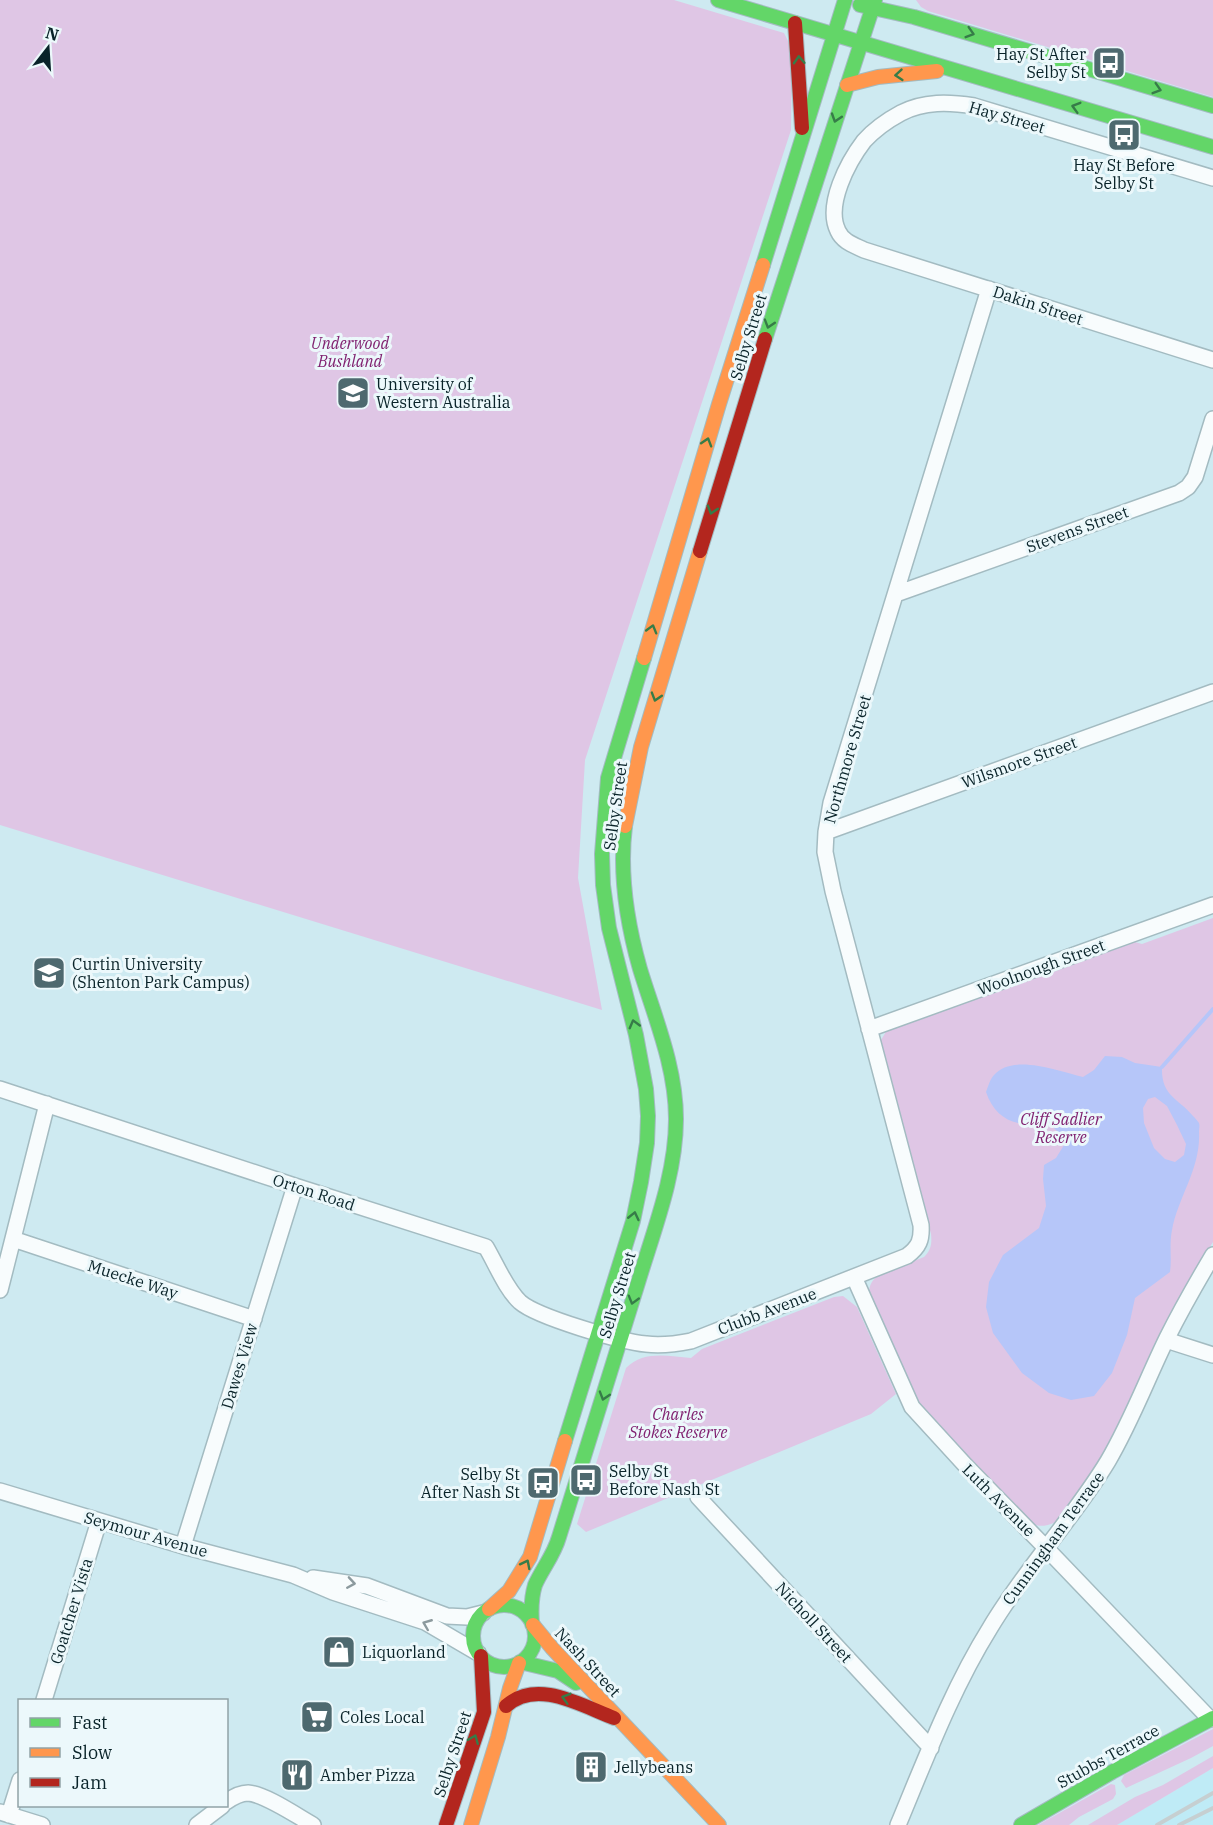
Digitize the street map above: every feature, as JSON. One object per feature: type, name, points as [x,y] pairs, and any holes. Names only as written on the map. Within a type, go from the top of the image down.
[{"type":"main road","name":"Hay Street","points":[[718,0],[1213,147]]},
{"type":"main road","points":[[844,0],[874,4],[1213,106]]},
{"type":"main road","name":"Selby Street","points":[[486,1611],[509,1591],[530,1557],[633,1221],[643,1174],[648,1115],[645,1080],[639,1042],[614,950],[605,902],[602,836],[608,778],[681,531],[844,0]]},
{"type":"main road","points":[[909,0],[914,17]]},
{"type":"main road","name":"Selby Street","points":[[532,1625],[531,1606],[534,1588],[556,1547],[657,1224],[674,1143],[676,1118],[673,1082],[666,1050],[634,944],[626,898],[623,854],[628,811],[641,747],[780,287],[874,4]]},
{"type":"main road","points":[[795,23],[799,54],[799,97],[803,139]]},
{"type":"main road","points":[[847,85],[878,77],[951,70]]},
{"type":"main road","points":[[758,281],[780,287]]},
{"type":"main road","points":[[681,531],[704,537]]},
{"type":"main road","points":[[647,1144],[674,1143]]},
{"type":"main road","points":[[504,1605],[525,1614],[535,1634],[533,1647],[520,1662],[510,1666],[500,1666],[488,1662],[479,1654],[473,1641],[473,1632],[477,1620],[486,1611],[504,1605]]},
{"type":"main road","name":"Nash Street","points":[[532,1625],[718,1825]]},
{"type":"main road","name":"Selby Street","points":[[446,1825],[484,1712],[479,1654]]},
{"type":"main road","points":[[471,1825],[498,1737],[510,1688],[520,1662]]},
{"type":"main road","name":"Nash Street","points":[[520,1662],[564,1674],[620,1720]]},
{"type":"main road","points":[[506,1706],[513,1699],[521,1696],[557,1695],[620,1720]]},
{"type":"main road","name":"Stubbs Terrace","points":[[1021,1825],[1112,1772],[1212,1719]]},
{"type":"street","name":"Hay Street","points":[[864,250],[848,243],[838,232],[834,219],[836,198],[845,170],[865,141],[884,123],[918,106],[954,103],[974,106],[1213,178]]},
{"type":"street","name":"Dakin Street","points":[[864,250],[1213,360]]},
{"type":"street","name":"Northmore Street","points":[[921,1236],[921,1226],[833,891],[825,852],[826,832],[831,803],[989,289]]},
{"type":"street","name":"Stevens Street","points":[[896,594],[1179,493],[1196,477],[1213,419]]},
{"type":"street","name":"Wilsmore Street","points":[[826,832],[1213,692]]},
{"type":"street","name":"Woolnough Street","points":[[869,1029],[1213,905]]},
{"type":"street","name":"Orton Road","points":[[0,1089],[486,1247],[513,1293],[526,1306],[552,1318],[599,1333]]},
{"type":"street","points":[[0,1290],[47,1104]]},
{"type":"street","name":"Dawes View","points":[[183,1546],[295,1186]]},
{"type":"street","name":"Clubb Avenue","points":[[599,1333],[621,1340],[656,1345],[691,1341],[907,1256],[915,1250],[921,1236]]},
{"type":"street","name":"Muecke Way","points":[[13,1239],[254,1319]]},
{"type":"street","name":"Cunningham Terrace","points":[[898,1825],[971,1660],[1009,1598],[1108,1461],[1133,1415],[1166,1340],[1213,1255]]},
{"type":"street","name":"Luth Avenue","points":[[854,1277],[912,1407],[966,1466],[1212,1719]]},
{"type":"street","points":[[1166,1340],[1213,1355]]},
{"type":"street","name":"Seymour Avenue","points":[[0,1491],[183,1546],[293,1575],[367,1586],[447,1616],[467,1617],[486,1611]]},
{"type":"street","name":"Nicholl Street","points":[[698,1497],[931,1748]]},
{"type":"street","name":"Goatcher Vista","points":[[45,1699],[99,1521]]},
{"type":"street","name":"Seymour Avenue","points":[[293,1575],[333,1592],[431,1625],[479,1654]]},
{"type":"street","points":[[18,1784],[4,1813],[42,1825]]},
{"type":"street","points":[[228,1801],[238,1795],[254,1794],[313,1825]]},
{"type":"street","points":[[197,1825],[221,1807]]},
{"type":"shaded area","points":[[1213,1768],[1213,1825],[1117,1825]]},
{"type":"green space","name":"Underwood Bushland","points":[[0,0],[674,0],[784,33],[792,49],[791,130],[585,760],[578,878],[602,1010],[0,825]]},
{"type":"green space","points":[[916,0],[1213,0],[1213,97],[928,11]]},
{"type":"green space","name":"Cliff Sadlier Reserve","points":[[1213,918],[1213,1242],[1187,1283],[1126,1414],[1102,1457],[1059,1520],[1045,1526],[1035,1525],[945,1438],[919,1404],[869,1294],[870,1285],[879,1275],[924,1257],[930,1249],[931,1241],[881,1040],[887,1030],[1131,941],[1142,944]]},
{"type":"green space","name":"Charles Stokes Reserve","points":[[843,1296],[857,1307],[896,1394],[871,1414],[586,1532],[577,1524],[626,1368],[633,1362],[648,1356],[691,1358],[702,1349],[834,1297]]},
{"type":"green space","points":[[1213,1729],[1213,1746],[1126,1788],[1121,1781],[1124,1775]]},
{"type":"green space","points":[[1213,1756],[1213,1768],[1117,1825],[1088,1825],[1135,1797],[1163,1785]]},
{"type":"green space","points":[[1111,1784],[1115,1785],[1116,1794],[1113,1799],[1079,1817],[1069,1825],[1038,1825]]},
{"type":"water","points":[[1105,1056],[1122,1057],[1135,1063],[1162,1067],[1162,1077],[1167,1090],[1199,1123],[1199,1145],[1193,1170],[1172,1230],[1170,1272],[1135,1298],[1127,1335],[1112,1373],[1094,1396],[1071,1400],[1049,1393],[1022,1373],[993,1333],[986,1307],[989,1282],[1003,1255],[1039,1228],[1046,1206],[1044,1165],[1056,1158],[1064,1145],[1060,1134],[1049,1123],[1028,1124],[1010,1121],[996,1110],[986,1092],[994,1075],[1013,1065],[1050,1068],[1083,1077],[1094,1070]],"holes":[[[1155,1097],[1167,1106],[1186,1144],[1184,1155],[1175,1162],[1165,1159],[1154,1148],[1144,1123],[1143,1108],[1148,1099]]]},
{"type":"waterway","points":[[1162,1067],[1213,1009]]},
{"type":"railway","points":[[1157,1825],[1213,1793]]},
{"type":"railway","points":[[1179,1825],[1213,1808]]},
{"type":"traffic: fast","points":[[718,0],[1213,147]]},
{"type":"traffic: fast","points":[[763,265],[845,0]]},
{"type":"traffic: fast","points":[[765,339],[875,0]]},
{"type":"traffic: fast","points":[[860,5],[914,17],[1213,106]]},
{"type":"traffic: fast","points":[[565,1441],[633,1221],[647,1143],[646,1089],[636,1035],[609,928],[603,885],[602,854],[608,778],[644,658]]},
{"type":"traffic: fast","points":[[532,1624],[535,1585],[559,1537],[662,1204],[675,1140],[675,1100],[669,1062],[640,969],[628,916],[623,862],[625,826]]},
{"type":"traffic: fast","points":[[504,1605],[521,1610],[526,1614],[530,1619],[535,1636],[530,1653],[526,1658],[521,1662],[504,1667],[487,1662],[482,1658],[478,1653],[473,1636],[478,1619],[482,1614],[487,1610],[504,1605]]},
{"type":"traffic: fast","points":[[520,1662],[558,1671],[576,1683]]},
{"type":"traffic: fast","points":[[1021,1825],[1112,1772],[1213,1718]]},
{"type":"traffic: slow","points":[[847,85],[878,77],[937,71]]},
{"type":"traffic: slow","points":[[644,658],[719,404],[763,265]]},
{"type":"traffic: slow","points":[[625,826],[641,747],[700,551]]},
{"type":"traffic: slow","points":[[489,1609],[509,1591],[530,1557],[565,1441]]},
{"type":"traffic: slow","points":[[533,1625],[719,1825]]},
{"type":"traffic: slow","points":[[471,1825],[519,1663]]},
{"type":"traffic: jam","points":[[795,23],[802,128]]},
{"type":"traffic: jam","points":[[700,551],[765,339]]},
{"type":"traffic: jam","points":[[446,1825],[484,1712],[481,1656]]},
{"type":"traffic: jam","points":[[506,1706],[518,1698],[531,1694],[545,1694],[560,1697],[614,1718]]},
{"type":"place","name":"Hay St After Selby St","points":[[1109,63]]},
{"type":"place","name":"Hay St Before Selby St","points":[[1124,135]]},
{"type":"place","name":"University of Western Australia","points":[[353,393]]},
{"type":"place","name":"Curtin University (Shenton Park Campus)","points":[[49,973]]},
{"type":"place","name":"Selby St Before Nash St","points":[[586,1480]]},
{"type":"place","name":"Selby St After Nash St","points":[[543,1483]]},
{"type":"place","name":"Liquorland","points":[[339,1652]]},
{"type":"place","name":"Coles Local","points":[[317,1717]]},
{"type":"place","name":"Jellybeans","points":[[591,1767]]},
{"type":"place","name":"Amber Pizza","points":[[297,1775]]}]
